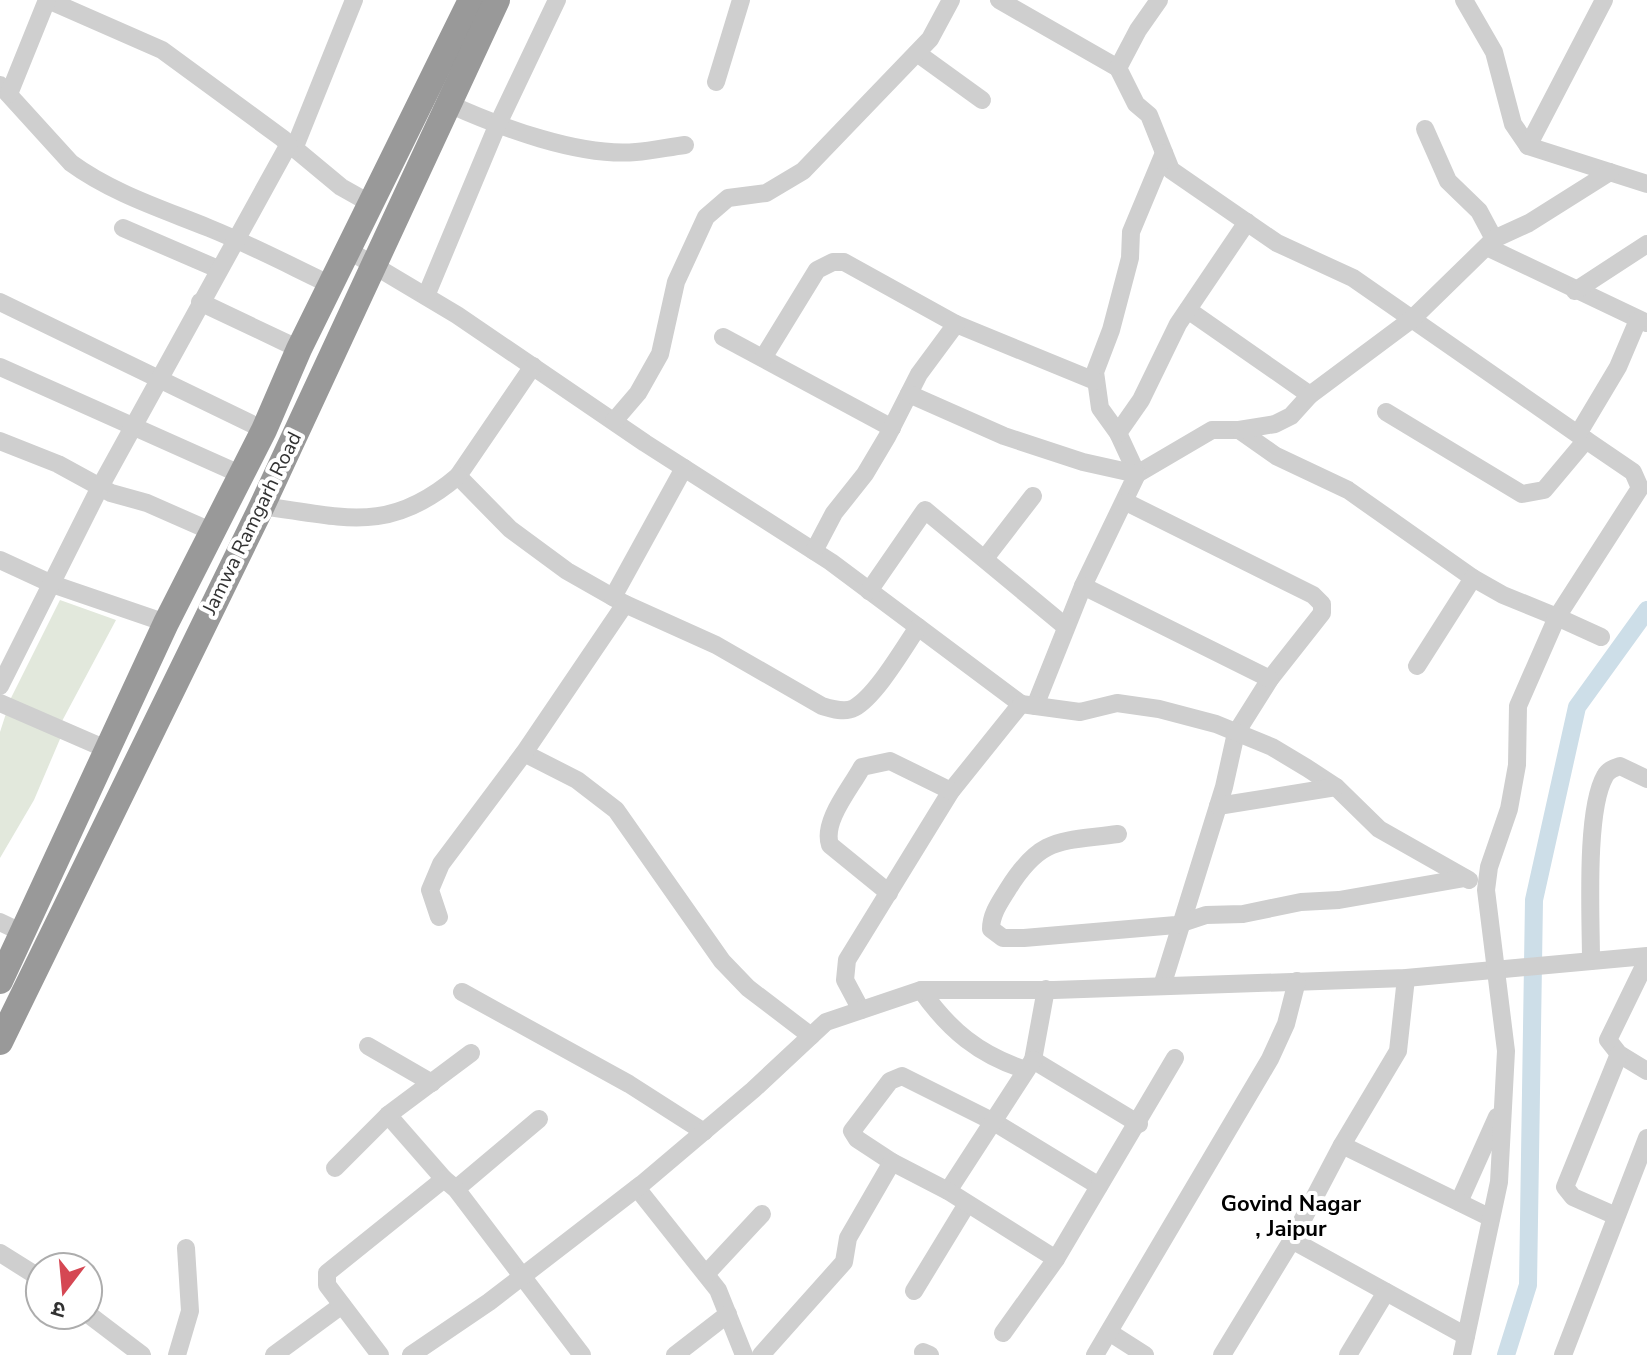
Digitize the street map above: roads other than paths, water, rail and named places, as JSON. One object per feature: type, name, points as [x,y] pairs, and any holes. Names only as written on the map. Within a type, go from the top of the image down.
[{"type":"highway","name":"Jamwa Ramgarh Road","points":[[0,1042],[262,506],[497,0]]},
{"type":"highway","name":"Jamwa Ramgarh Road","points":[[0,981],[12,928],[106,749],[242,475],[299,349],[373,205],[469,1]]},
{"type":"street","points":[[331,285],[235,239],[118,192],[71,163],[5,89],[48,0],[162,50],[341,187],[373,205]]},
{"type":"street","points":[[0,686],[132,427],[218,269],[291,146],[354,0]]},
{"type":"street","points":[[426,296],[497,126],[557,0]]},
{"type":"street","points":[[716,82],[741,0]]},
{"type":"street","points":[[614,421],[638,393],[660,354],[676,282],[706,217],[728,198],[766,193],[803,171],[930,39],[951,0]]},
{"type":"street","points":[[999,0],[1118,68],[1136,104],[1149,115],[1171,170],[1277,243],[1353,278],[1643,476],[1633,502],[1557,617],[1518,706],[1517,765],[1509,809],[1489,867],[1486,890],[1506,969],[1506,1051],[1499,1182],[1464,1346],[1386,1292],[1292,1240]]},
{"type":"street","points":[[1118,68],[1159,0]]},
{"type":"street","points":[[1464,0],[1494,52],[1513,124],[1528,146],[1647,184]]},
{"type":"street","points":[[1528,146],[1604,0]]},
{"type":"street","points":[[917,53],[982,100]]},
{"type":"street","points":[[449,104],[497,126],[567,145],[633,153],[685,145]]},
{"type":"street","points":[[1386,412],[1522,494],[1544,490],[1582,437],[1643,322],[1575,291],[1490,243],[1479,211],[1448,181],[1425,129]]},
{"type":"street","points":[[1137,474],[1118,433],[1100,408],[1095,381],[1130,258],[1131,232],[1164,153]]},
{"type":"street","points":[[861,1010],[848,988],[845,971],[856,944],[951,791],[1028,705],[1137,474],[1212,430],[1239,430],[1275,424],[1291,416],[1310,395],[1412,319],[1490,243],[1529,223],[1610,172]]},
{"type":"street","points":[[1118,433],[1141,400],[1188,310],[1247,222]]},
{"type":"street","points":[[123,228],[218,269]]},
{"type":"street","points":[[1575,291],[1647,244]]},
{"type":"street","points":[[348,250],[426,296],[814,551],[1028,705],[1080,712],[1117,703],[1159,709],[1272,747],[1336,787],[1379,829],[1486,890]]},
{"type":"street","points":[[763,358],[817,270],[833,262],[844,262],[956,324],[1095,381]]},
{"type":"street","points":[[0,302],[264,430]]},
{"type":"street","points":[[200,302],[299,349]]},
{"type":"street","points":[[1188,310],[1310,395]]},
{"type":"street","points":[[814,551],[834,513],[865,474],[909,394],[956,324]]},
{"type":"street","points":[[723,337],[892,428]]},
{"type":"street","points":[[262,506],[350,518],[378,518],[407,510],[438,493],[458,476],[533,366]]},
{"type":"street","points":[[0,367],[242,475]]},
{"type":"street","points":[[909,394],[1004,436],[1083,462],[1137,474]]},
{"type":"street","points":[[1239,430],[1276,456],[1348,490],[1473,578],[1503,595],[1601,637]]},
{"type":"street","points":[[0,441],[58,464],[100,487],[213,532]]},
{"type":"street","points":[[439,917],[430,890],[437,871],[524,753],[619,600],[684,468]]},
{"type":"street","points":[[458,476],[510,529],[567,571],[619,600],[716,645],[822,706],[851,710],[866,698],[918,627]]},
{"type":"street","points":[[986,557],[1033,496]]},
{"type":"street","points":[[1126,502],[1313,595],[1322,604],[1322,613],[1270,679],[1236,733],[1218,806],[1162,986]]},
{"type":"street","points":[[869,591],[925,510],[986,557],[1066,627]]},
{"type":"street","points":[[0,560],[52,584],[166,623]]},
{"type":"street","points":[[1417,666],[1473,578]]},
{"type":"street","points":[[1083,586],[1270,679]]},
{"type":"street","points":[[0,703],[106,749]]},
{"type":"street","points":[[524,753],[577,780],[616,810],[722,961],[748,988],[811,1036]]},
{"type":"street","points":[[889,893],[830,845],[828,837],[831,824],[862,767],[890,761],[951,791]]},
{"type":"street","points":[[1591,961],[1591,895],[1598,794],[1605,775],[1620,766],[1647,779]]},
{"type":"street","points":[[1218,806],[1336,787]]},
{"type":"street","points":[[1118,834],[1059,842],[1031,855],[993,913],[991,929],[1003,938],[1024,938],[1181,924],[1206,915],[1339,900],[1465,878]]},
{"type":"street","points":[[411,1355],[520,1278],[637,1188],[826,1022],[921,990],[1406,978],[1647,958],[1608,1040],[1619,1054],[1647,1071]]},
{"type":"street","points":[[1222,1355],[1292,1240],[1342,1145],[1398,1051],[1406,978]]},
{"type":"street","points":[[1095,1355],[1270,1059],[1286,1024],[1297,981]]},
{"type":"street","points":[[948,1191],[1030,1065],[1046,989]]},
{"type":"street","points":[[921,990],[956,1034],[1001,1062],[1030,1065],[1139,1124]]},
{"type":"street","points":[[462,992],[629,1084],[704,1132]]},
{"type":"street","points":[[368,1046],[432,1083]]},
{"type":"street","points":[[335,1168],[388,1115],[471,1053]]},
{"type":"street","points":[[1616,1216],[1573,1197],[1565,1187],[1619,1054]]},
{"type":"street","points":[[1003,1333],[1056,1259],[1139,1124],[1175,1058]]},
{"type":"street","points":[[1056,1259],[948,1191],[892,1162],[857,1139],[852,1131],[896,1078],[911,1078],[994,1122],[1099,1186]]},
{"type":"street","points":[[1459,1202],[1503,1104]]},
{"type":"street","points":[[388,1115],[450,1184],[582,1355]]},
{"type":"street","points":[[380,1355],[327,1285],[332,1266],[539,1119]]},
{"type":"street","points":[[1563,1355],[1647,1138]]},
{"type":"street","points":[[1342,1145],[1491,1218]]},
{"type":"street","points":[[761,1355],[844,1262],[848,1238],[892,1162]]},
{"type":"street","points":[[637,1188],[718,1290],[744,1355]]},
{"type":"street","points":[[914,1291],[967,1204]]},
{"type":"street","points":[[706,1274],[762,1214]]},
{"type":"street","points":[[177,1355],[190,1311],[186,1248]]},
{"type":"street","points":[[0,1253],[24,1268]]},
{"type":"street","points":[[1348,1355],[1386,1292]]},
{"type":"street","points":[[274,1355],[342,1305]]},
{"type":"street","points":[[675,1355],[728,1314]]},
{"type":"street","points":[[104,1326],[142,1355]]},
{"type":"street","points":[[1109,1332],[1145,1355]]},
{"type":"waterway","points":[[1506,1355],[1528,1285],[1534,900],[1577,707],[1647,610]]},
{"type":"district","name":"Govind Nagar , Jaipur","points":[[1291,1216]]}]
